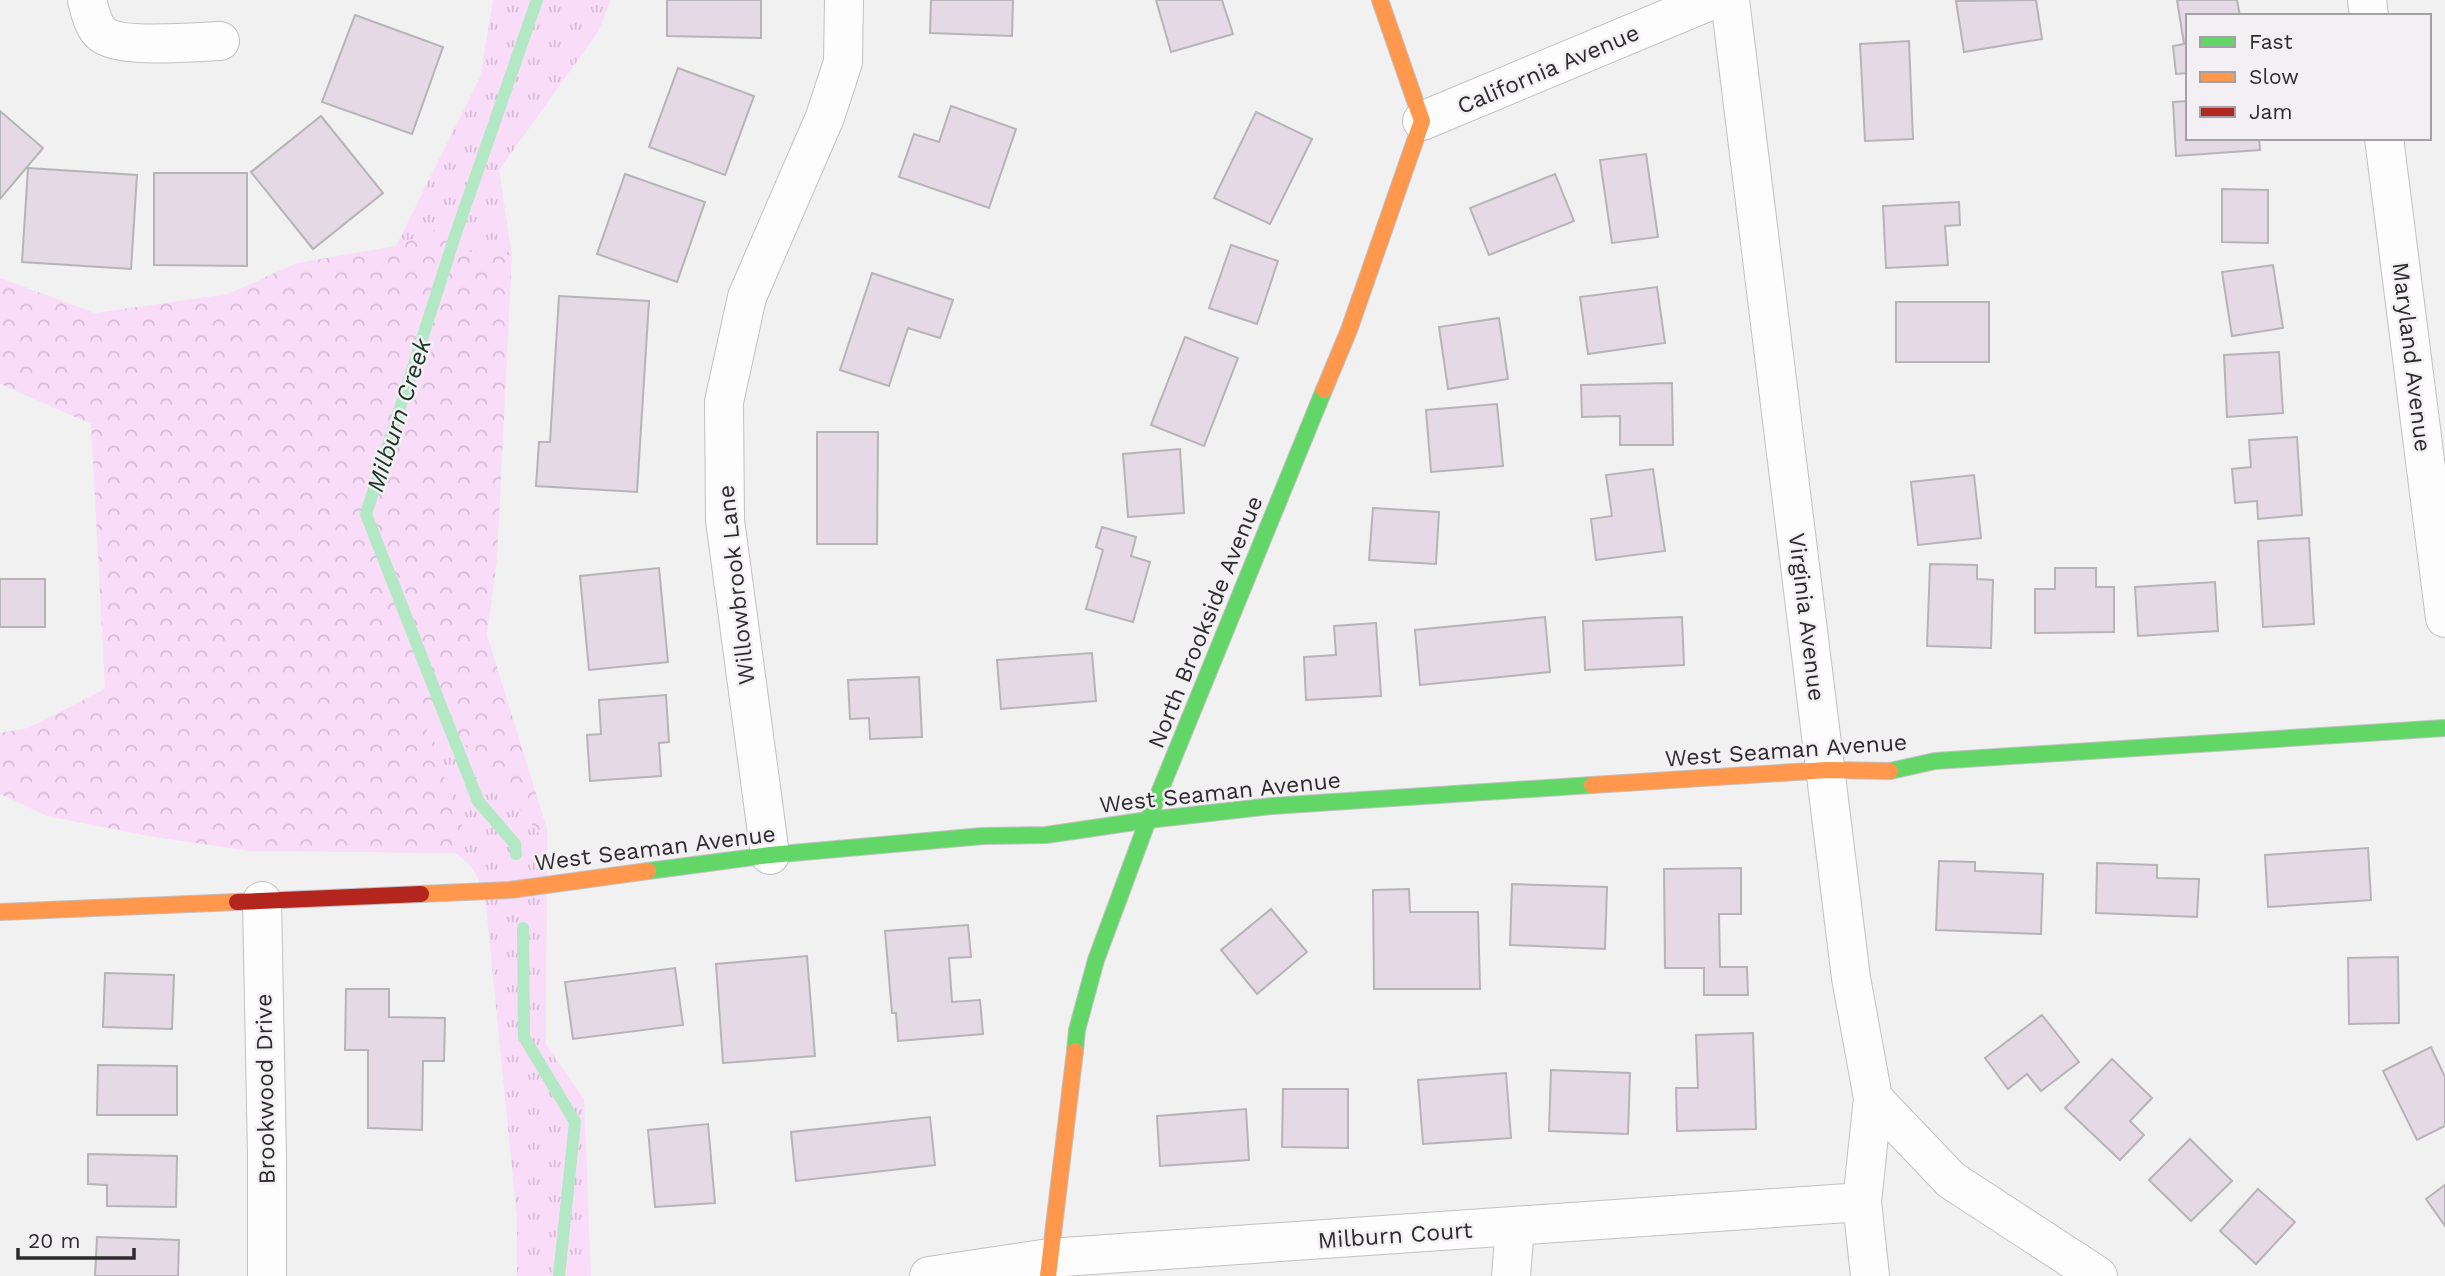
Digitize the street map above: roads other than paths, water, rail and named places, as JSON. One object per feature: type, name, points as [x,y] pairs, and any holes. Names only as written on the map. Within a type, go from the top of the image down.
[{"type":"main road","points":[[1380,0],[1422,121]]},
{"type":"main road","name":"North Brookside Avenue","points":[[1049,1267],[1077,1030],[1096,960],[1148,820],[1349,330],[1422,121]]},
{"type":"main road","name":"West Seaman Avenue","points":[[0,912],[510,890],[770,855],[983,836],[1046,835],[1272,806],[1826,770],[1885,772],[1935,761],[2445,729]]},
{"type":"street","points":[[87,0],[99,33],[112,41],[220,41]]},
{"type":"street","name":"Willowbrook Lane","points":[[770,855],[725,520],[724,402],[747,297],[825,117],[843,62],[844,0]]},
{"type":"street","name":"California Avenue","points":[[1422,121],[1712,0]]},
{"type":"street","name":"Virginia Avenue","points":[[1730,0],[1851,978],[1873,1098],[1862,1202],[1870,1276]]},
{"type":"street","name":"Maryland Avenue","points":[[2384,140],[2445,618]]},
{"type":"street","name":"Brookwood Drive","points":[[262,901],[267,1276]]},
{"type":"street","points":[[1873,1098],[1951,1180],[2098,1276]]},
{"type":"street","name":"Milburn Court","points":[[929,1276],[1515,1227],[1862,1202]]},
{"type":"street","points":[[1511,1276],[1515,1227]]},
{"type":"waterway","name":"Milburn Creek","points":[[516,854],[515,844],[478,801],[366,514],[455,236],[537,0]]},
{"type":"waterway","name":"Milburn Creek","points":[[523,928],[524,1037],[575,1122],[559,1276]]}]
